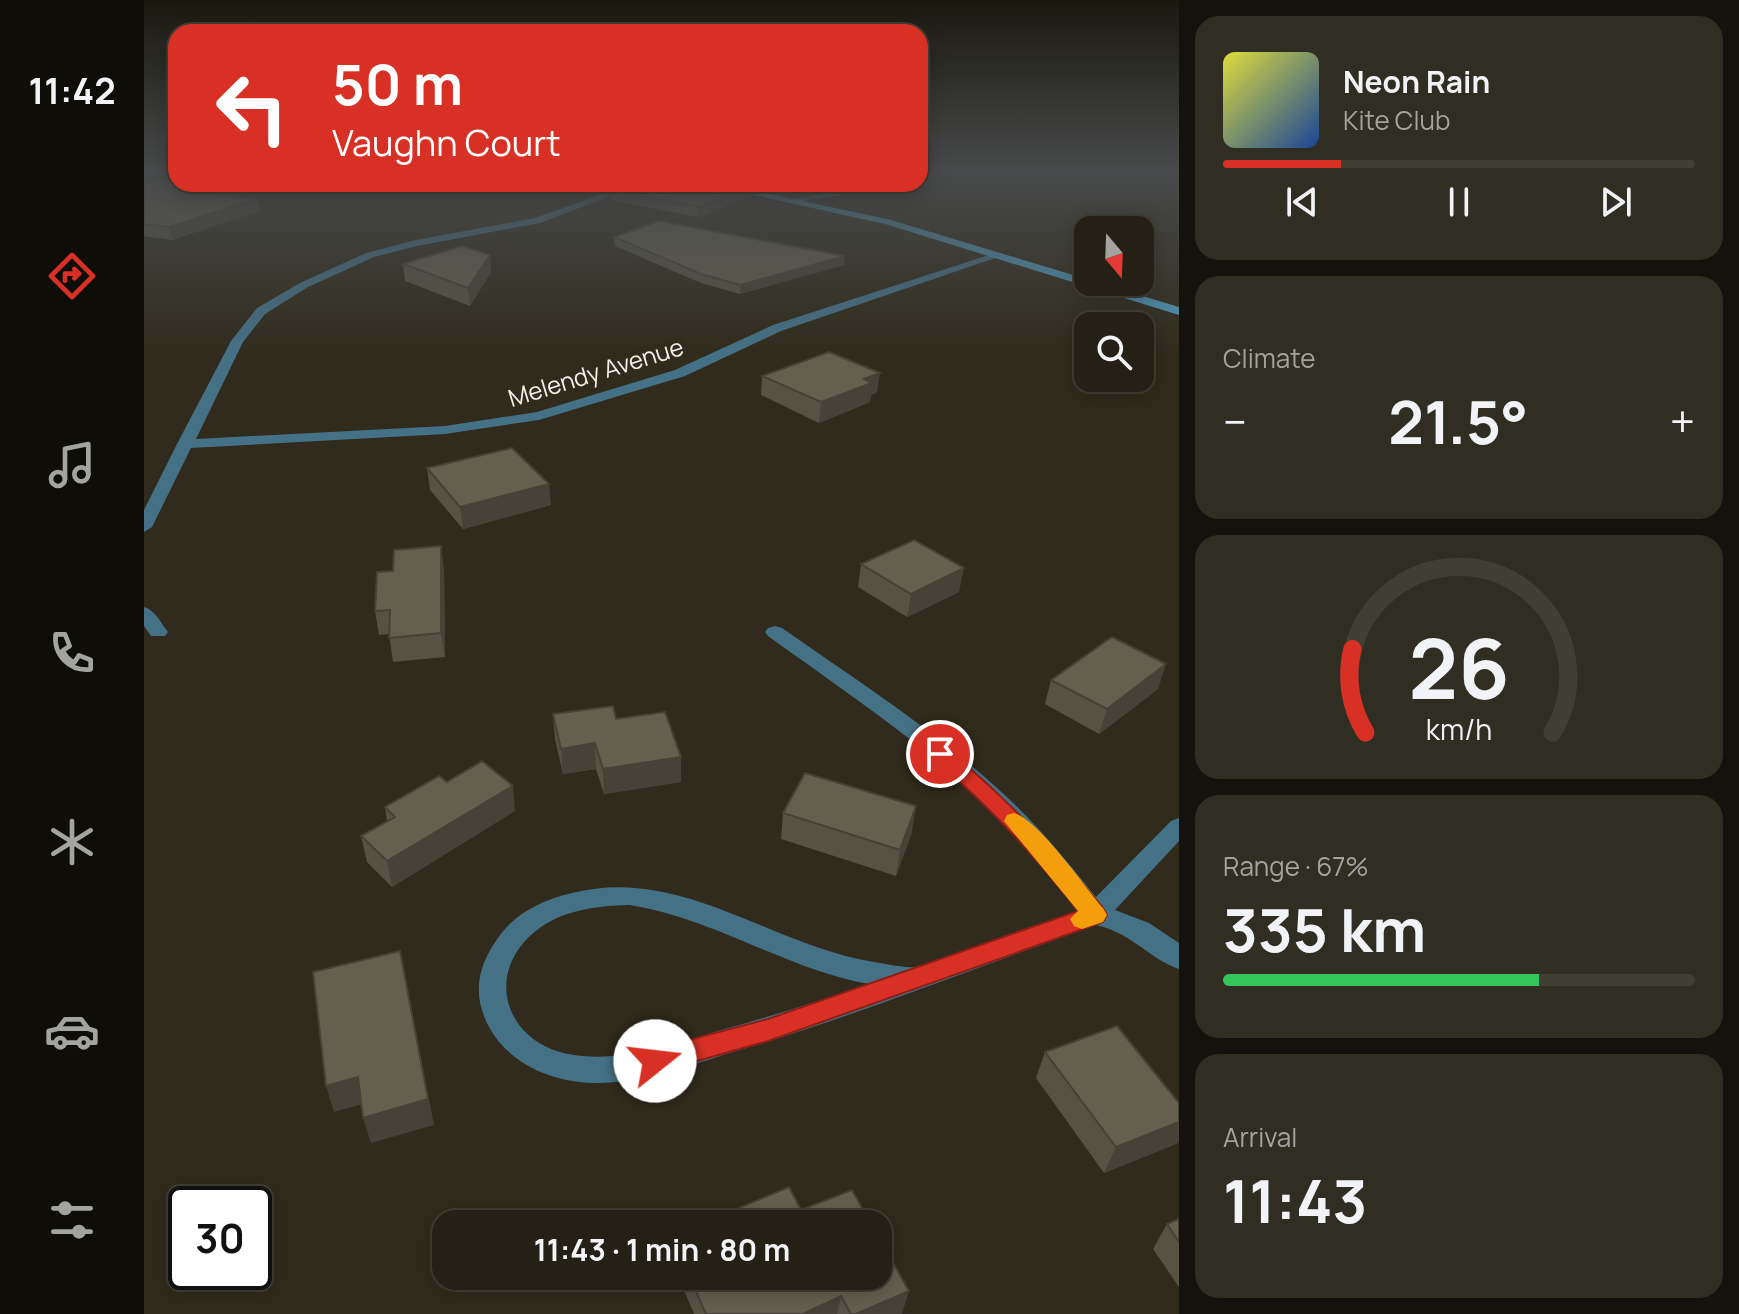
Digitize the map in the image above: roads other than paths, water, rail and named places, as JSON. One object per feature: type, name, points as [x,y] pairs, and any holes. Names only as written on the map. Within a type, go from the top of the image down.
[{"type":"main road","points":[[925,233],[1179,311]]},
{"type":"street","points":[[144,527],[248,324],[261,311],[304,285],[370,255],[469,233]]},
{"type":"street","name":"Melendy Avenue","points":[[185,444],[445,430],[539,416],[680,373],[777,328],[999,255]]},
{"type":"street","points":[[144,613],[158,632]]},
{"type":"street","points":[[775,632],[916,734],[987,793],[1045,852],[1095,915]]},
{"type":"street","points":[[1095,915],[1140,864],[1179,827]]},
{"type":"street","points":[[917,979],[863,972],[816,960],[695,908],[664,900],[611,895],[577,899],[548,910],[524,926],[504,949],[493,973],[492,1003],[502,1025],[519,1045],[544,1061],[576,1069],[655,1061],[754,1034],[917,979],[1095,915],[1122,919],[1153,936],[1179,958]]}]
